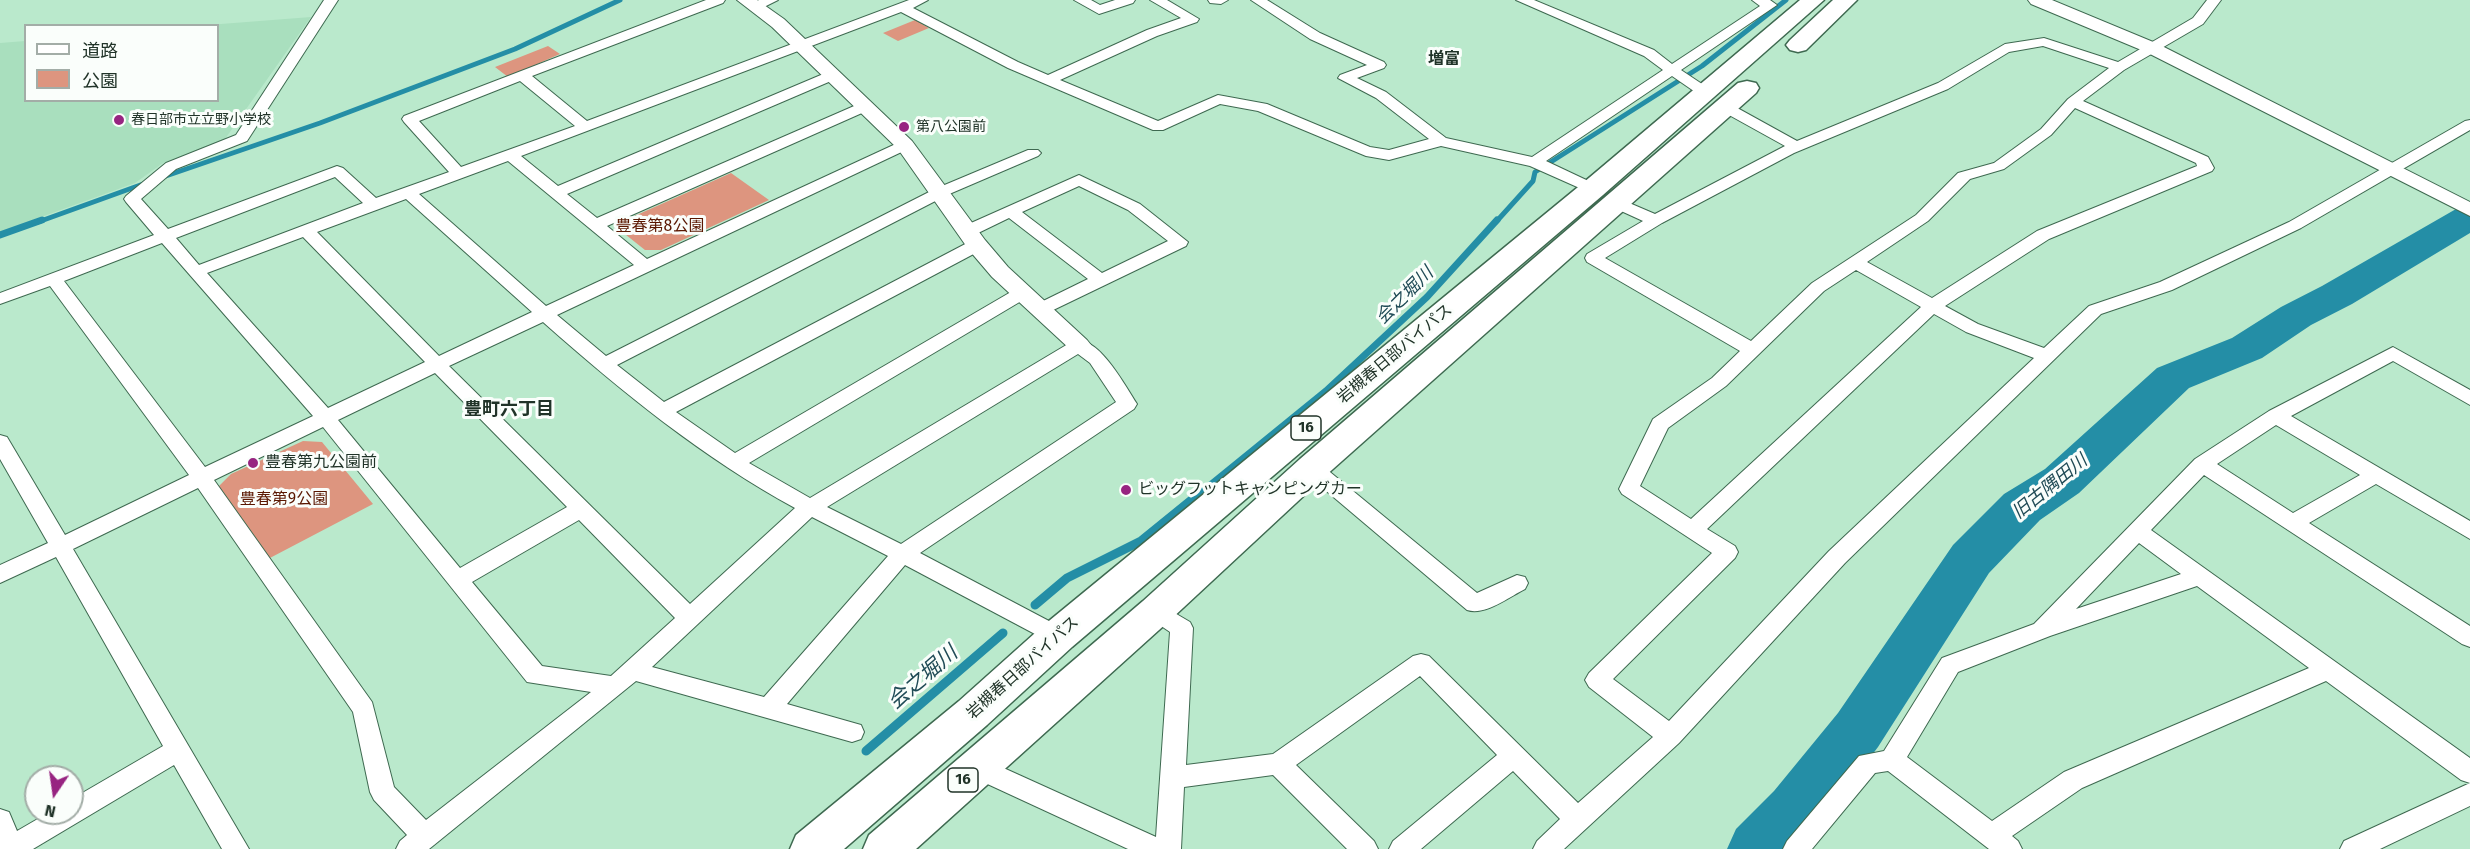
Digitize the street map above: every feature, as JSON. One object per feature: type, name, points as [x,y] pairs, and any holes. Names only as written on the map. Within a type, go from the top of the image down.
[{"type":"highway","name":"岩槻春日部バイパス","points":[[1716,100],[1813,0]]},
{"type":"highway","name":"岩槻春日部バイパス","points":[[812,849],[973,712],[1058,636],[1604,195],[1716,100],[1846,0]]},
{"type":"highway","name":"岩槻春日部バイパス","points":[[885,849],[1156,610],[1312,468],[1604,195]]},
{"type":"street","points":[[331,0],[285,68],[242,138],[171,166],[132,199],[326,417],[535,675],[624,678],[768,709],[852,732]]},
{"type":"street","points":[[458,173],[409,119],[523,76],[574,53],[718,0]]},
{"type":"street","points":[[198,271],[373,204],[802,47],[919,0]]},
{"type":"street","points":[[1081,0],[1099,10],[1128,0]]},
{"type":"street","points":[[1048,80],[1152,33],[1191,19],[1157,0]]},
{"type":"street","points":[[1215,0],[1221,0]]},
{"type":"street","points":[[1258,0],[1315,36],[1379,65],[1345,78],[1381,94],[1441,141],[1535,162],[1656,220]]},
{"type":"street","points":[[1523,0],[1649,53],[1716,100],[1797,147]]},
{"type":"street","points":[[1535,162],[1770,5],[1759,0]]},
{"type":"street","points":[[2037,0],[2152,48],[2464,207]]},
{"type":"street","points":[[1670,736],[1597,680],[1727,552],[1629,489],[1660,424],[1719,382],[1818,287],[1922,218],[1964,176],[1999,166],[2046,132],[2073,102],[2119,67],[2199,21],[2214,0]]},
{"type":"street","points":[[757,2],[905,145],[972,238],[1000,272],[1097,359],[1127,404],[902,554],[768,709]]},
{"type":"street","points":[[903,8],[1013,65],[1158,127],[1218,99],[1262,107],[1366,151],[1389,155],[1441,141]]},
{"type":"street","points":[[1752,350],[1593,258],[1656,220],[1797,147],[1943,86],[2005,48],[2044,42],[2119,67]]},
{"type":"street","points":[[556,193],[833,75]]},
{"type":"street","points":[[523,76],[585,127]]},
{"type":"street","points":[[1692,530],[1930,307],[2043,235],[2206,168],[2203,160],[2073,102]]},
{"type":"street","points":[[595,225],[866,106]]},
{"type":"street","points":[[1545,849],[1670,736],[1837,558],[2095,310],[2166,286],[2295,225],[2388,169],[2470,124]]},
{"type":"street","points":[[0,576],[436,364],[905,145]]},
{"type":"street","points":[[605,364],[941,192],[1033,153]]},
{"type":"street","points":[[510,154],[645,266]]},
{"type":"street","points":[[0,299],[337,171],[373,204]]},
{"type":"street","points":[[662,411],[972,238],[1011,212],[1079,180],[1134,207],[1180,242],[1041,309]]},
{"type":"street","points":[[408,192],[605,364],[662,411],[735,462],[809,508],[1058,636]]},
{"type":"street","points":[[1011,212],[1100,280]]},
{"type":"street","points":[[306,230],[436,364],[690,618]]},
{"type":"street","points":[[1855,262],[1930,307],[1972,328],[2047,356]]},
{"type":"street","points":[[54,279],[202,478],[364,709],[382,792],[417,843],[624,678],[809,508],[1079,345]]},
{"type":"street","points":[[735,462],[1023,293]]},
{"type":"street","points":[[2042,630],[2202,464],[2276,417],[2393,353],[2470,399]]},
{"type":"street","points":[[2276,417],[2467,525]]},
{"type":"street","points":[[0,442],[236,849]]},
{"type":"street","points":[[2202,464],[2470,638]]},
{"type":"street","points":[[1312,468],[1475,604],[1517,583]]},
{"type":"street","points":[[2292,523],[2376,475]]},
{"type":"street","points":[[458,579],[581,509]]},
{"type":"street","points":[[2137,531],[2470,772]]},
{"type":"street","points":[[1892,760],[1950,665],[2042,630],[2201,576]]},
{"type":"street","points":[[1156,610],[1182,628],[1168,849]]},
{"type":"street","points":[[1172,778],[1278,764],[1421,663],[1578,820]]},
{"type":"street","points":[[1796,849],[1868,764],[1892,760],[2001,842],[2073,780],[2330,669]]},
{"type":"street","points":[[84,805],[178,750]]},
{"type":"street","points":[[1402,849],[1513,756]]},
{"type":"street","points":[[1278,764],[1365,849]]},
{"type":"street","points":[[978,767],[1155,849]]},
{"type":"street","points":[[2353,849],[2470,794]]},
{"type":"street","points":[[0,820],[11,848],[50,825]]},
{"type":"shaded area","name":"春日部市立立野小学校","points":[[311,17],[225,139],[163,163],[135,183],[0,232],[0,43],[24,41],[24,102],[219,102],[219,24]]},
{"type":"green space","points":[[915,20],[929,28],[898,41],[883,33]]},
{"type":"green space","points":[[548,46],[560,54],[508,77],[495,67]]},
{"type":"green space","name":"豊春第8公園","points":[[731,173],[769,200],[661,250],[645,250],[616,227],[621,222]]},
{"type":"green space","name":"豊春第9公園","points":[[303,441],[322,442],[373,504],[268,559],[218,487],[231,474]]},
{"type":"waterway","points":[[160,178],[320,123],[515,49],[620,0]]},
{"type":"waterway","name":"会之堀川","points":[[1496,222],[1533,181],[1535,172],[1702,66],[1786,0]]},
{"type":"waterway","points":[[38,222],[146,183]]},
{"type":"waterway","name":"旧古隅田川","points":[[1758,849],[1795,810],[1858,730],[1971,559],[2022,507],[2062,481],[2173,378],[2247,348],[2296,316],[2337,295],[2470,217]]},
{"type":"waterway","points":[[0,235],[42,220]]},
{"type":"waterway","name":"会之堀川","points":[[1192,500],[1326,391],[1427,297],[1497,220]]},
{"type":"waterway","name":"会之堀川","points":[[1035,605],[1067,578],[1141,541],[1194,498]]},
{"type":"waterway","name":"会之堀川","points":[[866,751],[1003,633]]},
{"type":"place","name":"春日部市立立野小学校","points":[[119,120]]},
{"type":"place","name":"第八公園前","points":[[904,127]]},
{"type":"place","name":"豊春第九公園前","points":[[253,463]]},
{"type":"place","name":"ビッグフットキャンピングカー","points":[[1126,490]]},
{"type":"district","name":"増富","points":[[1444,60]]},
{"type":"district","name":"豊町六丁目","points":[[509,410]]}]
